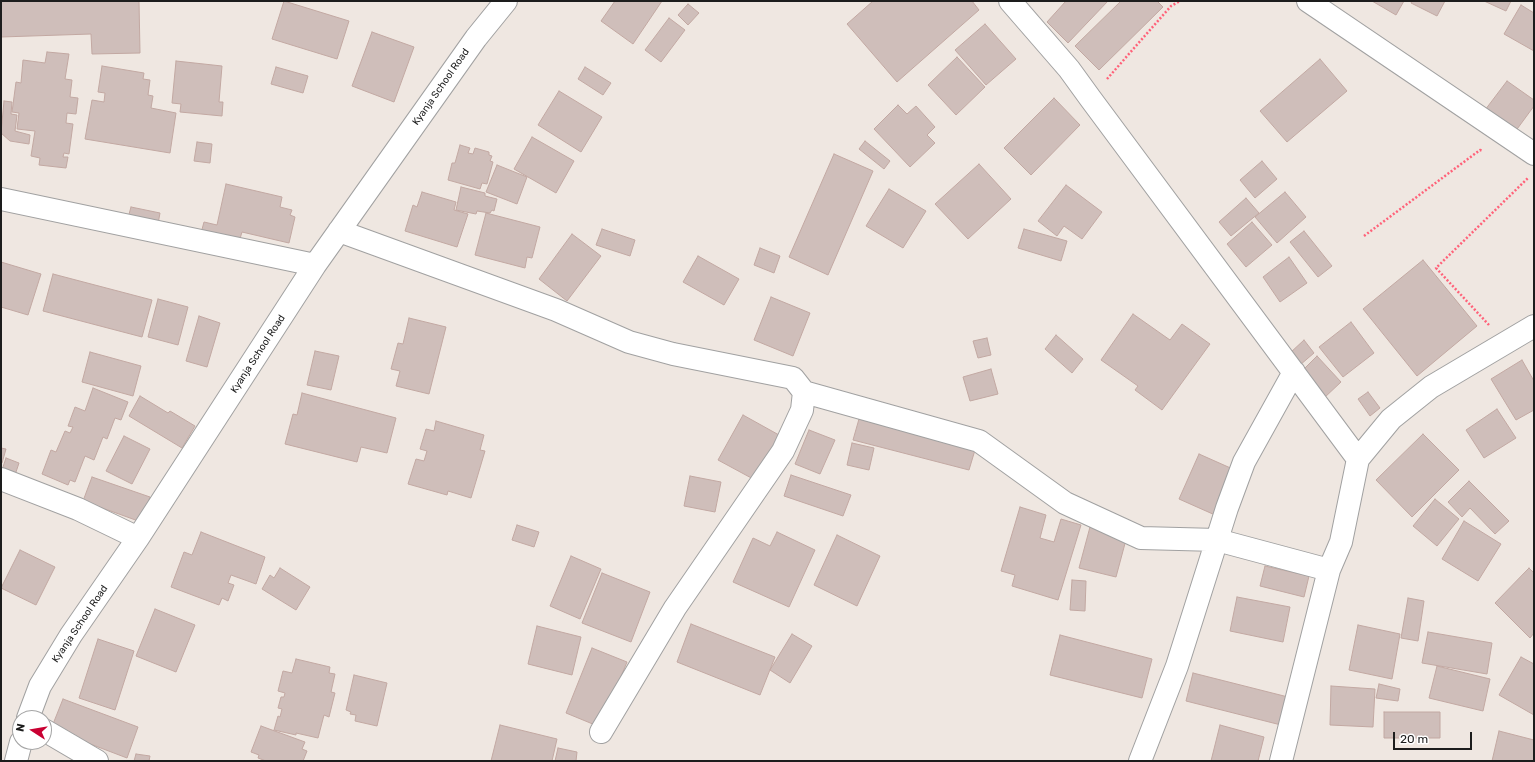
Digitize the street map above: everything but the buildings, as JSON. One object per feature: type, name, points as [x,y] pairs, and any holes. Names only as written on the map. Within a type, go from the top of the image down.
[{"type":"street","name":"Kyanja School Road","points":[[31,710],[40,686],[67,641],[138,538],[315,265],[476,38],[506,1]]},
{"type":"street","points":[[1010,1],[1069,69],[1358,458]]},
{"type":"street","points":[[1308,1],[1534,154]]},
{"type":"street","points":[[1,199],[315,265]]},
{"type":"street","points":[[339,231],[556,310],[629,342],[673,354],[793,378],[804,392],[979,441],[1065,503],[1141,538],[1217,540],[1329,570]]},
{"type":"street","points":[[1281,761],[1329,570],[1341,542],[1358,458],[1391,419],[1431,387],[1534,326]]},
{"type":"street","points":[[1140,761],[1177,666],[1217,540],[1244,462],[1294,372]]},
{"type":"street","points":[[601,732],[675,608],[783,451],[802,410],[804,392]]},
{"type":"street","points":[[1,479],[78,509],[138,538]]},
{"type":"street","points":[[52,735],[97,761]]},
{"type":"street","points":[[16,761],[19,750]]},
{"type":"path","points":[[1090,98],[1171,6],[1180,1]]},
{"type":"path","points":[[1364,236],[1480,150],[1487,154]]},
{"type":"path","points":[[1505,343],[1436,268],[1529,177],[1522,173]]}]
